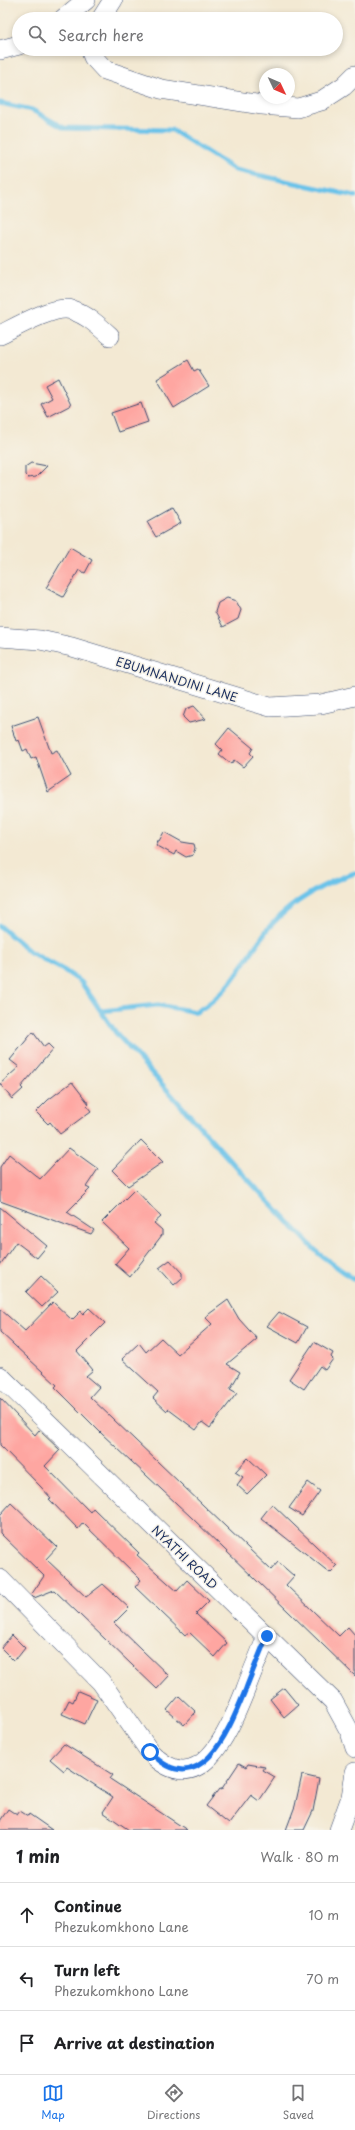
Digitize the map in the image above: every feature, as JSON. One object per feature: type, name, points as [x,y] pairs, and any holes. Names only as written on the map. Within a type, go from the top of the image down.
[{"type":"street","points":[[71,12],[86,0]]},
{"type":"street","points":[[105,12],[113,0]]},
{"type":"street","points":[[0,50],[12,47]]},
{"type":"street","points":[[93,56],[104,70],[161,90],[262,105],[298,108],[321,101],[344,86],[355,75]]},
{"type":"street","points":[[0,335],[47,312],[70,309],[92,321],[110,336]]},
{"type":"street","name":"EBUMNANDINI LANE","points":[[0,637],[40,640],[72,646],[270,708],[321,704],[355,696]]},
{"type":"street","name":"NYATHI ROAD","points":[[0,1376],[333,1701],[350,1720],[350,1732],[355,1748]]},
{"type":"street","points":[[0,1579],[101,1682],[150,1752],[160,1762],[178,1770],[196,1767],[217,1749],[233,1720],[267,1636]]},
{"type":"street","points":[[339,1830],[351,1797],[355,1772]]},
{"type":"building","points":[[188,360],[194,371],[198,369],[209,386],[174,408],[157,379]]},
{"type":"building","points":[[58,378],[71,405],[48,417],[41,404],[52,398],[45,385]]},
{"type":"building","points":[[141,403],[148,422],[118,432],[111,413]]},
{"type":"building","points":[[31,463],[47,466],[36,477],[28,478],[25,475],[25,467]]},
{"type":"building","points":[[172,508],[181,523],[156,537],[147,522]]},
{"type":"building","points":[[70,547],[92,560],[85,573],[79,570],[63,597],[46,588]]},
{"type":"building","points":[[227,598],[236,601],[241,610],[238,619],[223,627],[215,612],[218,603]]},
{"type":"building","points":[[194,706],[206,719],[189,723],[183,717],[186,709]]},
{"type":"building","points":[[38,717],[51,753],[57,750],[71,776],[48,792],[36,757],[31,759],[27,749],[23,751],[19,740],[16,741],[11,726]]},
{"type":"building","points":[[229,728],[253,748],[250,753],[253,756],[243,767],[234,760],[231,764],[219,754],[222,750],[216,744]]},
{"type":"building","points":[[164,832],[182,842],[194,844],[195,848],[193,855],[186,857],[176,851],[174,855],[156,845],[158,842],[157,841],[159,841]]},
{"type":"building","points":[[33,1032],[44,1047],[48,1044],[53,1049],[21,1087],[23,1089],[12,1099],[0,1084],[19,1067],[10,1060]]},
{"type":"building","points":[[72,1082],[89,1104],[87,1106],[91,1111],[60,1134],[50,1122],[48,1124],[36,1112],[48,1100]]},
{"type":"building","points":[[141,1140],[163,1162],[128,1186],[112,1170]]},
{"type":"building","points":[[69,1148],[98,1169],[86,1187],[90,1189],[67,1212],[94,1230],[91,1234],[0,1201],[0,1167],[9,1154],[40,1179]]},
{"type":"building","points":[[135,1189],[161,1217],[154,1223],[162,1230],[162,1235],[130,1277],[115,1264],[129,1248],[102,1222]]},
{"type":"building","points":[[0,1207],[47,1246],[37,1258],[16,1242],[0,1265]]},
{"type":"building","points":[[170,1260],[182,1273],[182,1278],[174,1285],[159,1268]]},
{"type":"building","points":[[41,1276],[58,1292],[42,1307],[26,1292]]},
{"type":"building","points":[[228,1300],[239,1319],[257,1339],[227,1364],[240,1372],[230,1389],[237,1393],[210,1428],[202,1422],[196,1430],[168,1409],[167,1411],[153,1398],[158,1392],[122,1359],[139,1343],[146,1352],[161,1338],[178,1354],[212,1324],[205,1317]]},
{"type":"building","points":[[53,1302],[72,1320],[81,1311],[83,1314],[89,1308],[105,1323],[77,1351],[93,1370],[86,1376],[99,1387],[90,1397],[271,1570],[278,1562],[294,1576],[286,1585],[339,1636],[348,1627],[355,1635],[355,1676],[191,1517],[102,1434],[55,1387],[57,1385],[0,1332],[0,1309],[25,1331]]},
{"type":"building","points":[[279,1312],[307,1327],[298,1343],[267,1326]]},
{"type":"building","points":[[314,1342],[333,1353],[331,1357],[333,1359],[325,1370],[320,1366],[304,1389],[289,1379]]},
{"type":"building","points":[[0,1398],[35,1435],[39,1430],[60,1450],[45,1466],[90,1512],[93,1508],[139,1553],[137,1555],[177,1591],[187,1580],[209,1601],[196,1614],[227,1643],[215,1657],[189,1632],[185,1635],[135,1587],[141,1580],[83,1523],[78,1529],[49,1499],[51,1498],[41,1487],[0,1445]]},
{"type":"building","points":[[248,1458],[266,1475],[247,1494],[237,1485],[243,1477],[235,1472]]},
{"type":"building","points":[[308,1482],[320,1491],[302,1516],[289,1508]]},
{"type":"building","points":[[11,1503],[57,1547],[46,1559],[86,1597],[103,1584],[129,1608],[114,1623],[169,1676],[157,1689],[54,1590],[34,1598],[31,1595],[44,1576],[0,1533],[0,1515]]},
{"type":"building","points":[[272,1504],[337,1566],[330,1573],[261,1518]]},
{"type":"building","points":[[12,1635],[25,1648],[18,1657],[13,1660],[1,1648]]},
{"type":"building","points":[[284,1688],[298,1705],[284,1717],[270,1699]]},
{"type":"building","points":[[78,1691],[97,1699],[85,1724],[62,1714],[69,1700],[73,1702]]},
{"type":"building","points":[[179,1696],[196,1712],[184,1725],[167,1710]]},
{"type":"building","points":[[64,1744],[113,1775],[110,1779],[187,1830],[129,1830],[103,1812],[113,1797],[67,1767],[64,1771],[50,1759]]},
{"type":"building","points":[[239,1763],[246,1767],[248,1764],[265,1767],[263,1770],[275,1777],[259,1801],[251,1795],[229,1824],[206,1806],[219,1789],[221,1790]]},
{"type":"building","points":[[302,1775],[319,1779],[313,1811],[304,1830],[286,1830],[295,1806]]},
{"type":"building","points":[[8,1809],[17,1815],[20,1811],[28,1816],[29,1814],[52,1830],[0,1830],[0,1821]]},
{"type":"waterway","points":[[0,103],[32,110],[64,128],[172,130],[235,170],[355,196]]},
{"type":"waterway","points":[[101,1011],[158,1005],[196,1012],[216,998],[224,990],[238,973],[268,929],[280,916],[310,893],[355,873]]},
{"type":"waterway","points":[[0,926],[30,952],[65,971],[81,982],[116,1033],[236,1167],[319,1254],[355,1280]]},
{"type":"route","points":[[150,1752],[166,1766],[178,1770],[187,1770],[196,1767],[214,1753],[223,1740],[233,1720],[267,1636]]}]
